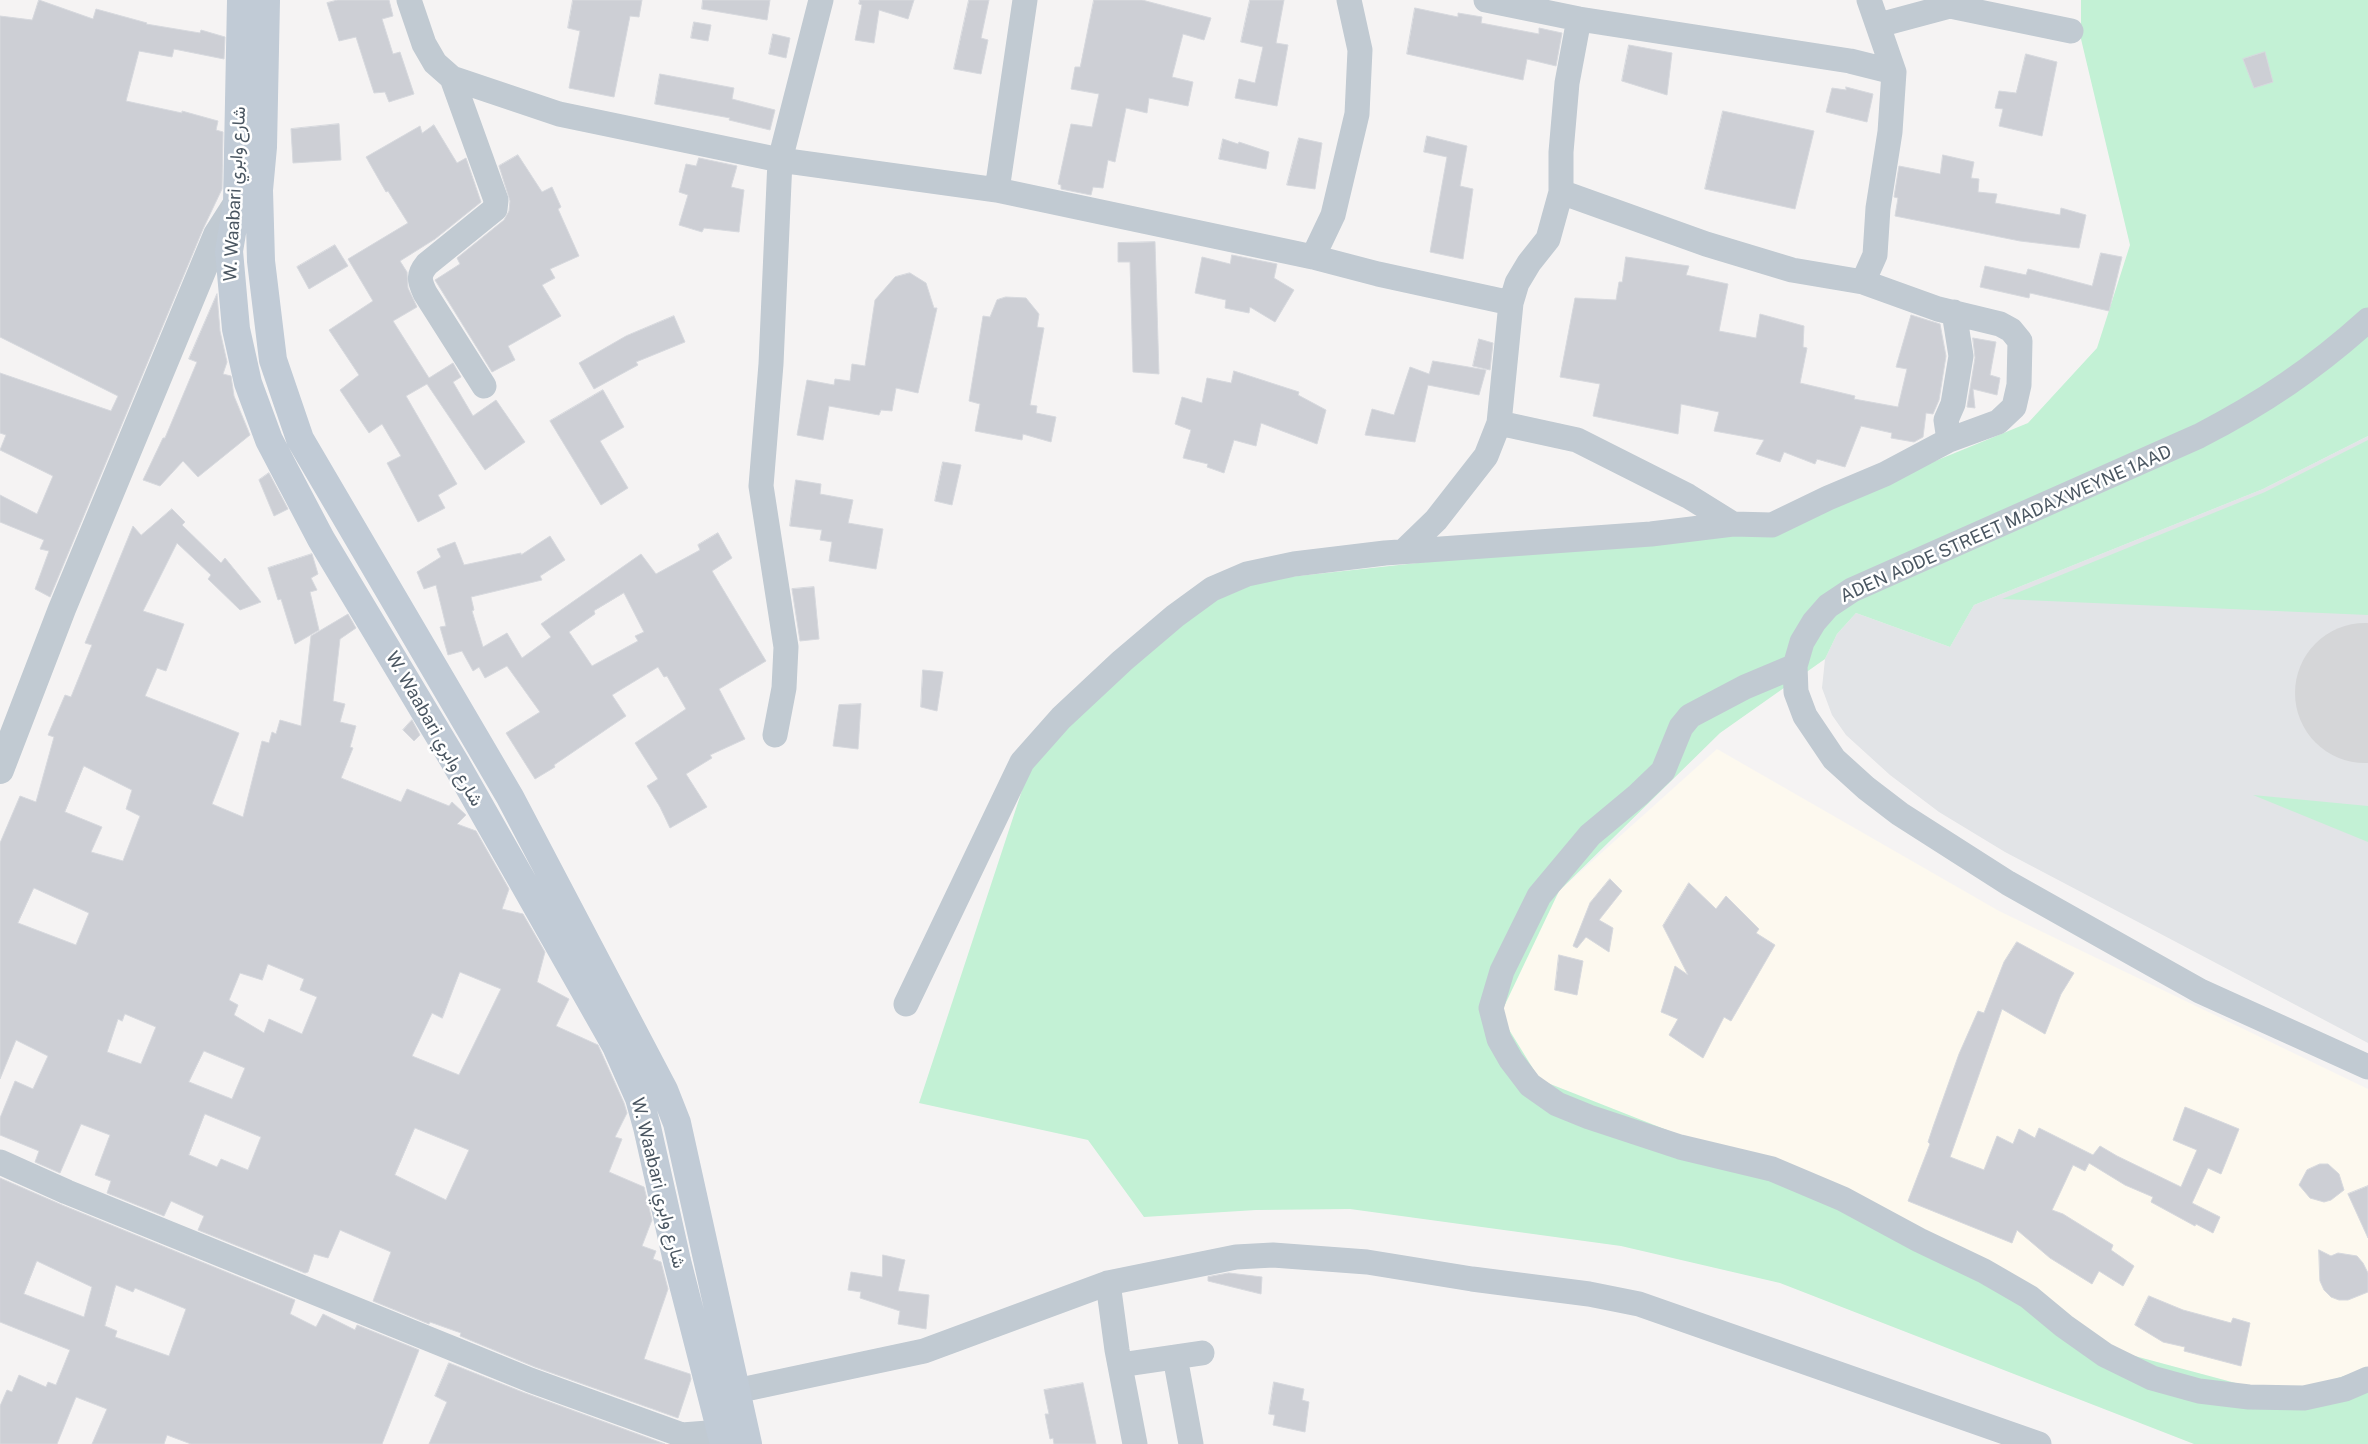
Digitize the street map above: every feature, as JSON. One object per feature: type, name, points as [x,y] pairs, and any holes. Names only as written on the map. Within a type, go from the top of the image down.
[{"type":"main road","name":"W. Waabari شارع وابري","points":[[242,0],[248,196],[261,261],[274,360],[300,439],[510,798],[664,1090],[677,1123],[748,1444]]},
{"type":"main road","points":[[248,196],[263,147],[266,0]]},
{"type":"main road","name":"W. Waabari شارع وابري","points":[[248,196],[229,251],[236,329],[248,383],[268,440],[320,539],[456,764],[616,1046],[639,1098],[647,1127],[677,1261],[722,1438]]},
{"type":"street","points":[[409,0],[424,44],[435,63],[452,78],[559,114],[780,160],[997,190],[1313,257],[1378,274],[1511,302]]},
{"type":"street","points":[[775,735],[784,688],[786,647],[761,486],[771,364],[780,160],[821,0]]},
{"type":"street","points":[[997,190],[1025,0]]},
{"type":"street","points":[[1313,257],[1333,215],[1357,114],[1360,50],[1349,0]]},
{"type":"street","points":[[1486,0],[1579,19],[1850,61],[1894,72]]},
{"type":"street","points":[[1863,282],[1875,255],[1878,208],[1890,132],[1894,72],[1869,0]]},
{"type":"street","points":[[1879,25],[1950,6],[2071,31]]},
{"type":"street","points":[[1404,551],[1436,520],[1486,456],[1499,423],[1511,302],[1521,276],[1548,239],[1560,192],[1561,152],[1567,83],[1579,19]]},
{"type":"street","points":[[452,78],[496,200],[495,209],[427,264],[420,272],[419,280],[425,293],[484,386]]},
{"type":"street","points":[[906,1004],[1022,762],[1061,718],[1122,661],[1175,616],[1212,589],[1247,574],[1294,564],[1404,551],[1651,534],[1733,524],[1772,525],[1828,498],[1885,474],[1949,440],[1998,422],[2014,407],[2019,385],[2020,341],[2011,330],[2000,324],[1938,309],[1863,282],[1792,270],[1706,244],[1560,192]]},
{"type":"street","points":[[0,770],[62,608],[213,244],[248,196]]},
{"type":"street","points":[[1949,440],[1946,420],[1953,404],[1961,356],[1954,312]]},
{"type":"street","name":"ADEN ADDE STREET MADAXWEYNE 1AAD","points":[[2368,320],[2325,358],[2288,385],[2244,413],[2190,440],[1852,590],[1828,606],[1814,622],[1802,642],[1795,666],[1796,692],[1805,716],[1816,735],[1834,759],[1866,788],[1900,814],[2008,883],[2200,991],[2368,1067]]},
{"type":"street","points":[[1499,423],[1577,440],[1688,496],[1733,524]]},
{"type":"street","points":[[1795,666],[1745,687],[1690,716],[1681,728],[1663,771],[1638,795],[1590,835],[1539,896],[1502,971],[1490,1008],[1499,1039],[1511,1060],[1530,1085],[1557,1104],[1590,1117],[1680,1147],[1772,1169],[1843,1198],[1919,1240],[1984,1271],[2029,1297],[2064,1326],[2105,1355],[2152,1378],[2199,1390],[2249,1397],[2304,1398],[2345,1389],[2368,1379]]},
{"type":"street","points":[[0,1162],[67,1192],[530,1380],[682,1435],[722,1438]]},
{"type":"street","points":[[736,1391],[924,1351],[1108,1284],[1236,1257],[1273,1255],[1367,1262],[1472,1279],[1589,1294],[1639,1304],[2039,1444]]},
{"type":"street","points":[[1108,1284],[1120,1365],[1135,1444]]},
{"type":"street","points":[[1120,1365],[1202,1353]]},
{"type":"street","points":[[1175,1357],[1191,1444]]},
{"type":"shaded area","points":[[2368,436],[2368,1043],[2005,852],[1939,812],[1890,775],[1846,735],[1832,715],[1822,688],[1825,659],[1837,634],[1856,613],[1950,647],[1974,605],[2263,489]]},
{"type":"shaded area","points":[[1717,749],[1999,911],[2368,1089],[2368,1368],[2284,1396],[2101,1347],[1677,1134],[1540,1080],[1500,1015],[1559,891]]},
{"type":"green space","points":[[2081,0],[2368,0],[2368,436],[2263,489],[1974,605],[1950,647],[1856,613],[1837,634],[1825,659],[1720,733],[1559,891],[1500,1015],[1540,1080],[1876,1209],[2101,1347],[2284,1396],[2368,1368],[2368,1444],[2194,1444],[1780,1283],[1621,1246],[1350,1209],[1256,1210],[1144,1217],[1088,1140],[919,1103],[1034,754],[1225,584],[1784,523],[2028,423],[2097,348],[2130,245],[2081,39]]},
{"type":"green space","points":[[2368,440],[2368,615],[2002,599],[2265,492]]},
{"type":"green space","points":[[2253,795],[2368,806],[2368,842]]},
{"type":"building","points":[[39,0],[93,19],[96,9],[146,24],[200,33],[201,30],[225,37],[224,59],[174,49],[172,57],[139,51],[126,101],[182,113],[182,111],[218,121],[216,130],[223,132],[222,189],[203,229],[50,597],[35,589],[49,551],[40,549],[44,540],[0,522],[0,495],[37,514],[53,476],[0,450],[6,435],[0,433],[0,373],[111,411],[118,396],[0,337],[0,16],[32,20]]},
{"type":"building","points":[[338,0],[389,0],[393,16],[382,19],[393,54],[400,52],[414,94],[389,102],[385,92],[374,93],[356,37],[339,41],[327,3]]},
{"type":"building","points":[[573,0],[642,0],[639,17],[630,16],[614,97],[569,88],[580,31],[568,28]]},
{"type":"building","points":[[703,0],[770,0],[767,20],[702,9]]},
{"type":"building","points":[[860,0],[914,0],[908,19],[879,10],[874,43],[855,40],[862,5],[859,4]]},
{"type":"building","points":[[969,0],[989,0],[981,38],[988,40],[981,74],[954,69]]},
{"type":"building","points":[[1094,0],[1142,0],[1211,18],[1204,40],[1183,34],[1172,77],[1193,82],[1188,106],[1149,98],[1147,113],[1126,108],[1115,162],[1108,160],[1103,188],[1093,187],[1091,195],[1061,189],[1061,185],[1058,184],[1071,124],[1092,127],[1099,94],[1071,89],[1075,67],[1080,67]]},
{"type":"building","points":[[1250,0],[1284,0],[1276,43],[1288,45],[1277,106],[1235,98],[1239,79],[1255,83],[1263,47],[1241,42]]},
{"type":"building","points":[[1415,8],[1458,17],[1458,13],[1482,17],[1481,23],[1539,34],[1539,28],[1562,33],[1556,66],[1527,59],[1523,80],[1407,54]]},
{"type":"building","points":[[694,22],[711,25],[708,41],[691,38]]},
{"type":"building","points":[[773,34],[790,38],[786,58],[769,54]]},
{"type":"building","points":[[1629,45],[1672,53],[1667,95],[1622,81]]},
{"type":"building","points":[[2265,52],[2273,82],[2254,88],[2243,59]]},
{"type":"building","points":[[2026,54],[2057,62],[2042,136],[1999,126],[2003,109],[1995,108],[1999,91],[2016,93]]},
{"type":"building","points":[[660,74],[734,88],[732,99],[775,110],[770,130],[729,120],[730,118],[655,104]]},
{"type":"building","points":[[1846,87],[1873,94],[1867,122],[1826,112],[1832,88],[1846,90]]},
{"type":"building","points":[[1723,111],[1814,131],[1795,209],[1705,189]]},
{"type":"building","points":[[339,124],[341,160],[293,163],[291,129]]},
{"type":"building","points":[[434,125],[457,163],[466,158],[481,202],[435,239],[400,261],[407,272],[408,288],[417,307],[393,321],[429,378],[453,363],[461,377],[453,382],[473,416],[496,400],[525,442],[485,470],[427,384],[406,396],[457,484],[438,495],[445,508],[418,522],[387,463],[401,456],[382,424],[369,433],[340,390],[359,375],[329,330],[373,301],[348,259],[408,223],[388,191],[386,192],[366,157],[420,126],[422,133]]},
{"type":"building","points":[[1427,136],[1467,146],[1460,186],[1473,189],[1463,259],[1430,252],[1447,157],[1424,152]]},
{"type":"building","points":[[1299,138],[1322,143],[1315,189],[1287,185]]},
{"type":"building","points":[[1223,139],[1269,152],[1266,169],[1219,159]]},
{"type":"building","points":[[518,155],[542,192],[552,187],[561,207],[558,209],[579,256],[550,269],[555,278],[542,285],[561,316],[508,346],[515,360],[492,372],[435,280],[460,264],[457,258],[504,220],[509,211],[510,201],[499,166]]},
{"type":"building","points":[[1943,155],[1974,162],[1971,178],[1979,179],[1978,192],[1997,194],[1995,203],[2060,215],[2061,208],[2086,215],[2079,248],[2020,241],[1895,216],[1898,198],[1894,197],[1899,166],[1940,174]]},
{"type":"building","points":[[699,158],[737,166],[731,187],[744,190],[739,232],[704,228],[702,232],[679,225],[688,195],[679,192],[686,164],[696,166]]},
{"type":"building","points":[[1155,242],[1159,374],[1133,372],[1130,262],[1118,262],[1118,243]]},
{"type":"building","points":[[335,245],[348,266],[309,289],[297,267]]},
{"type":"building","points":[[2101,253],[2122,257],[2109,311],[2030,293],[2029,298],[1980,287],[1985,266],[2026,275],[2028,269],[2092,286]]},
{"type":"building","points":[[1232,255],[1277,264],[1274,278],[1294,290],[1275,322],[1250,307],[1249,313],[1225,308],[1226,300],[1195,293],[1202,257],[1230,264]]},
{"type":"building","points":[[1626,257],[1689,266],[1686,275],[1728,284],[1719,331],[1756,338],[1760,314],[1804,326],[1803,347],[1807,348],[1800,383],[1855,396],[1854,399],[1898,407],[1907,369],[1896,367],[1911,315],[1940,324],[1946,356],[1939,400],[1933,414],[1926,413],[1923,437],[1914,442],[1891,438],[1892,433],[1861,426],[1845,467],[1817,459],[1815,464],[1784,452],[1780,462],[1756,454],[1764,440],[1714,431],[1719,412],[1681,404],[1678,434],[1593,416],[1600,384],[1560,377],[1575,298],[1616,300],[1619,282],[1622,282]]},
{"type":"building","points":[[910,273],[926,283],[934,308],[937,308],[918,393],[896,388],[892,411],[881,410],[879,415],[829,406],[823,440],[797,435],[807,380],[834,385],[835,379],[850,381],[852,364],[865,366],[875,300],[895,277]]},
{"type":"building","points":[[217,294],[220,331],[227,362],[223,374],[231,376],[234,396],[250,435],[198,477],[183,461],[160,486],[143,480],[163,438],[165,438],[197,362],[189,359]]},
{"type":"building","points":[[1006,297],[1026,298],[1039,314],[1037,327],[1044,328],[1030,405],[1037,406],[1036,413],[1056,417],[1051,442],[1023,434],[1022,440],[975,431],[980,404],[969,401],[983,316],[990,317],[997,300]]},
{"type":"building","points":[[674,316],[685,342],[636,362],[638,365],[594,389],[579,363],[626,336]]},
{"type":"building","points":[[1973,338],[1996,342],[1990,375],[2000,378],[1997,395],[1973,389],[1975,408],[1967,407],[1975,358]]},
{"type":"building","points":[[1479,339],[1493,343],[1490,370],[1473,366]]},
{"type":"building","points":[[1433,361],[1486,370],[1479,395],[1428,385],[1415,442],[1365,435],[1372,409],[1394,415],[1410,367],[1429,374]]},
{"type":"building","points":[[1234,371],[1299,392],[1298,395],[1326,410],[1317,444],[1261,423],[1256,446],[1234,440],[1224,473],[1207,467],[1208,464],[1183,458],[1191,430],[1175,424],[1182,397],[1202,403],[1207,378],[1231,383]]},
{"type":"building","points":[[603,390],[624,427],[600,441],[628,488],[601,505],[550,421]]},
{"type":"building","points":[[943,462],[961,465],[952,505],[935,501]]},
{"type":"building","points":[[269,473],[288,509],[274,516],[259,480]]},
{"type":"building","points":[[796,480],[821,484],[820,494],[853,500],[848,523],[883,529],[876,569],[829,561],[832,542],[820,540],[822,530],[790,526]]},
{"type":"building","points":[[172,509],[185,522],[182,525],[221,563],[225,558],[261,602],[240,610],[208,579],[211,575],[177,543],[143,611],[184,624],[166,671],[157,668],[145,696],[239,733],[212,804],[243,817],[262,741],[269,743],[272,732],[276,734],[280,720],[301,726],[311,636],[348,614],[356,628],[340,639],[333,701],[345,704],[340,722],[356,726],[350,747],[353,748],[341,778],[401,802],[407,789],[449,806],[452,802],[466,815],[457,824],[476,831],[509,889],[502,909],[523,914],[545,952],[537,982],[569,999],[556,1026],[598,1045],[624,1103],[627,1113],[615,1137],[622,1139],[609,1172],[644,1187],[652,1220],[642,1246],[656,1251],[653,1259],[661,1262],[668,1289],[644,1359],[690,1374],[691,1379],[678,1418],[535,1367],[460,1336],[461,1333],[430,1322],[429,1324],[373,1301],[391,1252],[340,1230],[328,1258],[314,1254],[308,1272],[305,1273],[198,1230],[204,1216],[171,1201],[164,1216],[107,1193],[111,1181],[95,1175],[110,1135],[81,1124],[60,1173],[35,1162],[39,1151],[0,1135],[0,1118],[15,1081],[33,1089],[48,1056],[16,1040],[0,1079],[0,843],[20,796],[36,802],[54,737],[48,735],[65,695],[71,697],[92,645],[85,643],[133,526],[141,535]],"holes":[[[84,766],[132,790],[126,809],[140,816],[123,861],[91,852],[102,827],[65,812]],[[34,888],[89,913],[76,945],[18,923]],[[268,964],[304,979],[300,990],[317,997],[302,1034],[269,1019],[264,1033],[234,1015],[238,1005],[229,1000],[240,973],[262,980]],[[460,972],[501,989],[459,1075],[412,1056],[432,1013],[442,1018]],[[125,1014],[156,1027],[141,1064],[107,1052],[118,1019],[122,1021]],[[204,1051],[245,1068],[232,1099],[189,1082]],[[205,1114],[261,1137],[248,1170],[221,1159],[217,1167],[189,1155]],[[415,1128],[469,1150],[446,1200],[395,1175]]]},
{"type":"building","points":[[718,533],[732,558],[712,571],[766,661],[719,689],[745,739],[710,755],[712,758],[686,774],[707,807],[670,828],[647,786],[658,779],[635,743],[686,709],[667,676],[664,677],[658,667],[612,695],[626,716],[554,765],[555,767],[535,779],[506,733],[540,712],[507,666],[485,678],[479,667],[473,671],[462,651],[448,655],[440,627],[446,626],[436,585],[424,589],[417,572],[441,557],[437,549],[455,542],[464,565],[521,553],[521,555],[550,536],[565,560],[540,576],[542,580],[471,597],[474,610],[472,611],[483,647],[507,633],[522,658],[551,637],[541,624],[641,554],[656,574],[700,550],[698,545]],"holes":[[[624,593],[644,632],[635,636],[638,641],[592,666],[569,632],[595,614],[594,611]]]},
{"type":"building","points":[[312,554],[318,574],[311,578],[317,590],[310,592],[319,630],[295,644],[281,599],[278,600],[268,568]]},
{"type":"building","points":[[814,587],[819,639],[800,641],[792,589]]},
{"type":"building","points":[[923,670],[943,672],[937,711],[921,707]]},
{"type":"building","points":[[861,704],[858,749],[833,746],[839,705]]},
{"type":"building","points":[[412,720],[420,735],[414,741],[403,730]]},
{"type":"building","points":[[1610,879],[1622,891],[1599,920],[1613,928],[1609,952],[1586,937],[1577,948],[1573,946],[1590,903]]},
{"type":"building","points":[[1689,883],[1716,909],[1726,896],[1759,929],[1756,933],[1775,945],[1731,1021],[1724,1017],[1703,1058],[1669,1035],[1678,1019],[1661,1012],[1675,966],[1688,975],[1663,926]]},
{"type":"building","points":[[2017,942],[2074,973],[2061,994],[2045,1034],[2002,1009],[1950,1157],[1984,1170],[1997,1136],[2013,1144],[2019,1129],[2035,1138],[2039,1128],[2093,1155],[2100,1146],[2181,1187],[2197,1150],[2173,1140],[2185,1107],[2239,1129],[2221,1174],[2208,1168],[2192,1203],[2220,1217],[2213,1233],[2196,1224],[2195,1226],[2151,1202],[2153,1197],[2125,1185],[2089,1163],[2085,1171],[2073,1165],[2052,1210],[2063,1214],[2113,1245],[2111,1250],[2134,1266],[2123,1286],[2099,1271],[2092,1284],[2050,1258],[2017,1230],[2012,1243],[1908,1201],[1930,1144],[1928,1142],[1959,1054],[1978,1011],[1984,1013],[2004,962]]},
{"type":"building","points":[[1559,955],[1583,961],[1577,995],[1555,990]]},
{"type":"building","points":[[2320,1164],[2328,1164],[2339,1174],[2344,1190],[2331,1200],[2324,1202],[2310,1198],[2299,1185],[2307,1170]]},
{"type":"building","points":[[0,1178],[295,1300],[290,1314],[316,1327],[323,1314],[355,1330],[357,1325],[419,1350],[382,1444],[191,1444],[167,1435],[164,1444],[92,1444],[107,1409],[76,1397],[57,1444],[0,1444],[0,1406],[7,1390],[12,1392],[19,1375],[46,1387],[48,1382],[56,1385],[70,1350],[0,1322]],"holes":[[[37,1261],[92,1287],[84,1317],[24,1294]],[[116,1285],[133,1292],[135,1288],[186,1309],[169,1356],[115,1337],[117,1331],[105,1326]]]},
{"type":"building","points":[[2368,1186],[2368,1238],[2348,1194]]},
{"type":"building","points":[[2319,1250],[2331,1256],[2338,1253],[2357,1256],[2368,1273],[2368,1292],[2348,1300],[2339,1300],[2331,1297],[2324,1290],[2320,1281]]},
{"type":"building","points":[[883,1255],[905,1260],[898,1291],[929,1295],[926,1329],[898,1324],[900,1311],[860,1298],[861,1292],[848,1290],[851,1272],[882,1277]]},
{"type":"building","points":[[1229,1273],[1262,1277],[1261,1294],[1208,1281],[1208,1277]]},
{"type":"building","points":[[2149,1296],[2183,1310],[2231,1323],[2233,1318],[2250,1323],[2241,1366],[2184,1351],[2185,1347],[2163,1342],[2135,1325]]},
{"type":"building","points":[[449,1363],[665,1444],[429,1444],[447,1402],[435,1396]]},
{"type":"building","points":[[1274,1382],[1304,1389],[1302,1400],[1309,1402],[1305,1432],[1273,1425],[1275,1415],[1269,1414]]},
{"type":"building","points":[[1083,1383],[1096,1444],[1054,1444],[1053,1438],[1050,1439],[1045,1414],[1049,1414],[1044,1390]]}]
